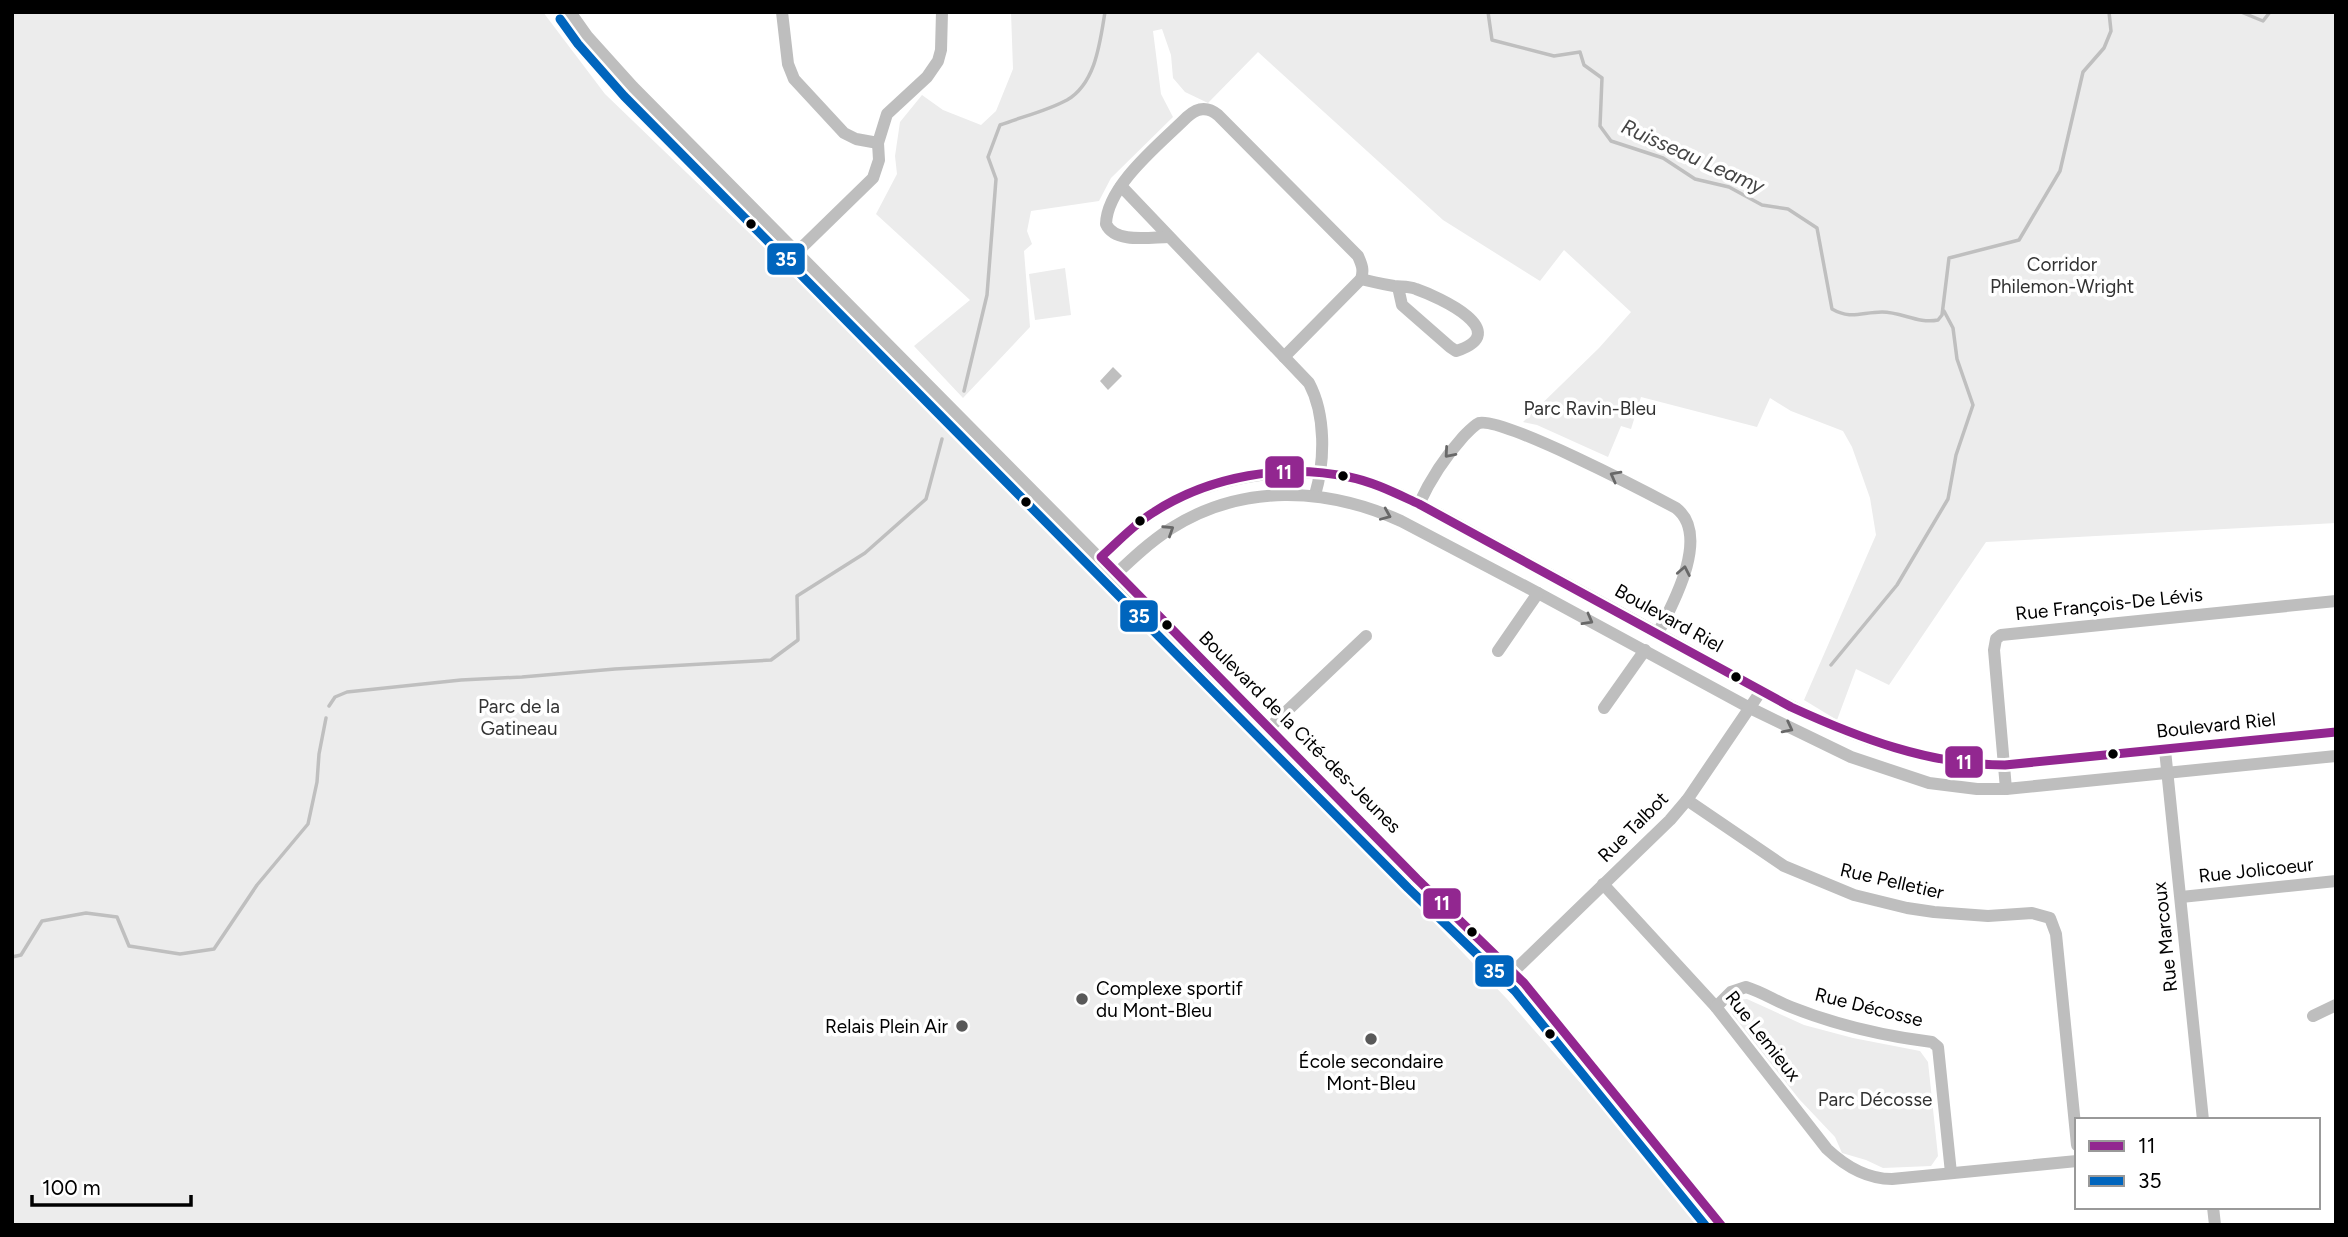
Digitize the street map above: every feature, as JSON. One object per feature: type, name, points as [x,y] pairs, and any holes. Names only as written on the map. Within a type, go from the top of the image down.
[{"type":"street","name":"Boulevard de la Cité-des-Jeunes","points":[[570,12],[587,36],[634,87],[796,253],[1513,972],[1721,1225]]},
{"type":"street","points":[[782,12],[788,64],[794,79],[844,133],[856,139],[878,143]]},
{"type":"street","points":[[796,253],[873,178],[878,160],[878,143],[887,114],[927,77],[938,61],[942,50],[942,12]]},
{"type":"street","points":[[1169,237],[1123,237],[1109,230],[1106,216],[1121,186],[1194,111],[1213,111],[1358,256],[1363,271],[1361,279],[1283,357]]},
{"type":"street","points":[[1121,186],[1308,383],[1318,405],[1321,473],[1315,495]]},
{"type":"street","points":[[1361,279],[1418,289],[1468,315],[1476,322],[1478,333],[1474,342],[1456,351],[1450,347],[1402,305],[1398,287]]},
{"type":"street","points":[[1419,504],[1445,457],[1473,427],[1486,422],[1592,464],[1676,508],[1684,516],[1689,531],[1685,571],[1679,591],[1658,633]]},
{"type":"street","name":"Boulevard Riel","points":[[1101,557],[1128,531],[1156,511],[1201,490],[1252,476],[1321,473],[1372,484],[1419,504],[1761,691],[1842,730],[1902,752],[1948,762],[2005,765],[2336,732]]},
{"type":"street","name":"Boulevard Riel","points":[[1116,574],[1156,538],[1204,511],[1256,498],[1315,495],[1341,500],[1387,515],[1750,708],[1851,757],[1901,776],[1955,787],[2006,789],[2336,756]]},
{"type":"street","points":[[1498,651],[1538,593]]},
{"type":"street","name":"Rue François-De Lévis","points":[[2006,789],[1994,650],[1996,639],[2001,635],[2336,601]]},
{"type":"street","points":[[1269,728],[1366,636]]},
{"type":"street","points":[[1604,708],[1645,650]]},
{"type":"street","name":"Rue Talbot","points":[[1513,972],[1670,820],[1687,800],[1761,691]]},
{"type":"street","name":"Rue Marcoux","points":[[2165,750],[2203,1118]]},
{"type":"street","name":"Rue Pelletier","points":[[1687,800],[1784,866],[1829,887],[1907,908],[1934,912],[1988,916],[2032,913],[2050,918],[2056,934],[2075,1125]]},
{"type":"street","name":"Rue Jolicoeur","points":[[2181,897],[2336,881]]},
{"type":"street","name":"Rue Lemieux","points":[[1603,884],[1716,1007],[1827,1149],[1842,1163],[1867,1175],[1885,1179],[2075,1161]]},
{"type":"street","name":"Rue Décosse","points":[[1716,1007],[1731,992],[1746,987],[1791,1007],[1848,1026],[1932,1042],[1938,1046],[1951,1173]]},
{"type":"street","points":[[2313,1016],[2336,1005]]},
{"type":"green space","name":"Parc de la Gatineau","points":[[12,12],[543,12],[605,94],[886,365],[1279,761],[1292,752],[1417,879],[1405,892],[1507,999],[1705,1225],[12,1225]]},
{"type":"green space","name":"Corridor Philemon-Wright","points":[[1011,12],[2336,12],[2336,523],[1986,542],[1889,685],[1856,669],[1837,720],[1804,700],[1876,535],[1870,498],[1852,447],[1843,431],[1791,411],[1770,398],[1757,427],[1641,397],[1631,429],[1621,426],[1608,457],[1537,425],[1523,422],[1599,348],[1631,312],[1564,250],[1540,281],[1443,220],[1258,52],[1208,103],[1185,92],[1173,78],[1171,55],[1162,29],[1153,31],[1161,94],[1173,117],[1111,178],[1099,201],[1031,211],[1027,231],[1032,244],[1024,251],[1030,327],[963,398],[914,346],[970,300],[876,214],[897,174],[895,156],[900,122],[922,95],[943,110],[981,125],[996,111],[1013,69]]},
{"type":"green space","points":[[1065,268],[1071,315],[1035,320],[1029,274]]},
{"type":"green space","name":"Parc Décosse","points":[[1747,999],[1804,1025],[1920,1051],[1928,1062],[1938,1156],[1931,1166],[1883,1168],[1842,1153],[1835,1137],[1799,1099],[1732,1014],[1731,1005],[1736,1000]]},
{"type":"shaded area","points":[[1113,367],[1122,376],[1108,390],[1100,381]]},
{"type":"waterway","points":[[964,391],[987,295],[996,179],[988,157],[1000,125],[1043,111],[1077,93],[1095,61],[1105,12]]},
{"type":"waterway","name":"Ruisseau Leamy","points":[[1488,12],[1492,40],[1554,56],[1580,52],[1584,65],[1602,78],[1600,126],[1611,141],[1663,158],[1695,179],[1729,187],[1762,205],[1788,209],[1817,228],[1832,309],[1845,314],[1889,313],[1931,321],[1938,320],[1942,315],[1949,258],[2019,240],[2060,171],[2083,72],[2104,48],[2111,31],[2109,12]]},
{"type":"waterway","name":"Ruisseau Leamy","points":[[2241,12],[2263,21],[2270,12]]},
{"type":"waterway","points":[[1831,665],[1897,585],[1948,499],[1956,455],[1973,405],[1957,359],[1953,328],[1944,311]]},
{"type":"waterway","points":[[329,706],[335,697],[347,692],[461,680],[771,660],[798,640],[797,596],[865,553],[926,499],[942,439]]},
{"type":"waterway","points":[[12,957],[21,955],[42,921],[86,913],[117,917],[129,946],[180,954],[214,949],[257,885],[308,824],[326,718]]},
{"type":"transit line","name":"35","points":[[560,19],[578,44],[624,96],[1408,888],[1515,991],[1705,1225]]},
{"type":"transit line","name":"11","points":[[1721,1225],[1524,983],[1417,879],[1101,557],[1133,528],[1176,500],[1223,481],[1274,472],[1324,473],[1358,479],[1419,504],[1791,707],[1895,748],[1949,760],[2005,765],[2336,732]]},
{"type":"place","name":"Complexe sportif du Mont-Bleu","points":[[1082,999]]},
{"type":"place","name":"Relais Plein Air","points":[[962,1026]]},
{"type":"place","name":"École secondaire Mont-Bleu","points":[[1371,1039]]},
{"type":"park label","name":"Parc Ravin-Bleu","points":[[1590,408]]}]
